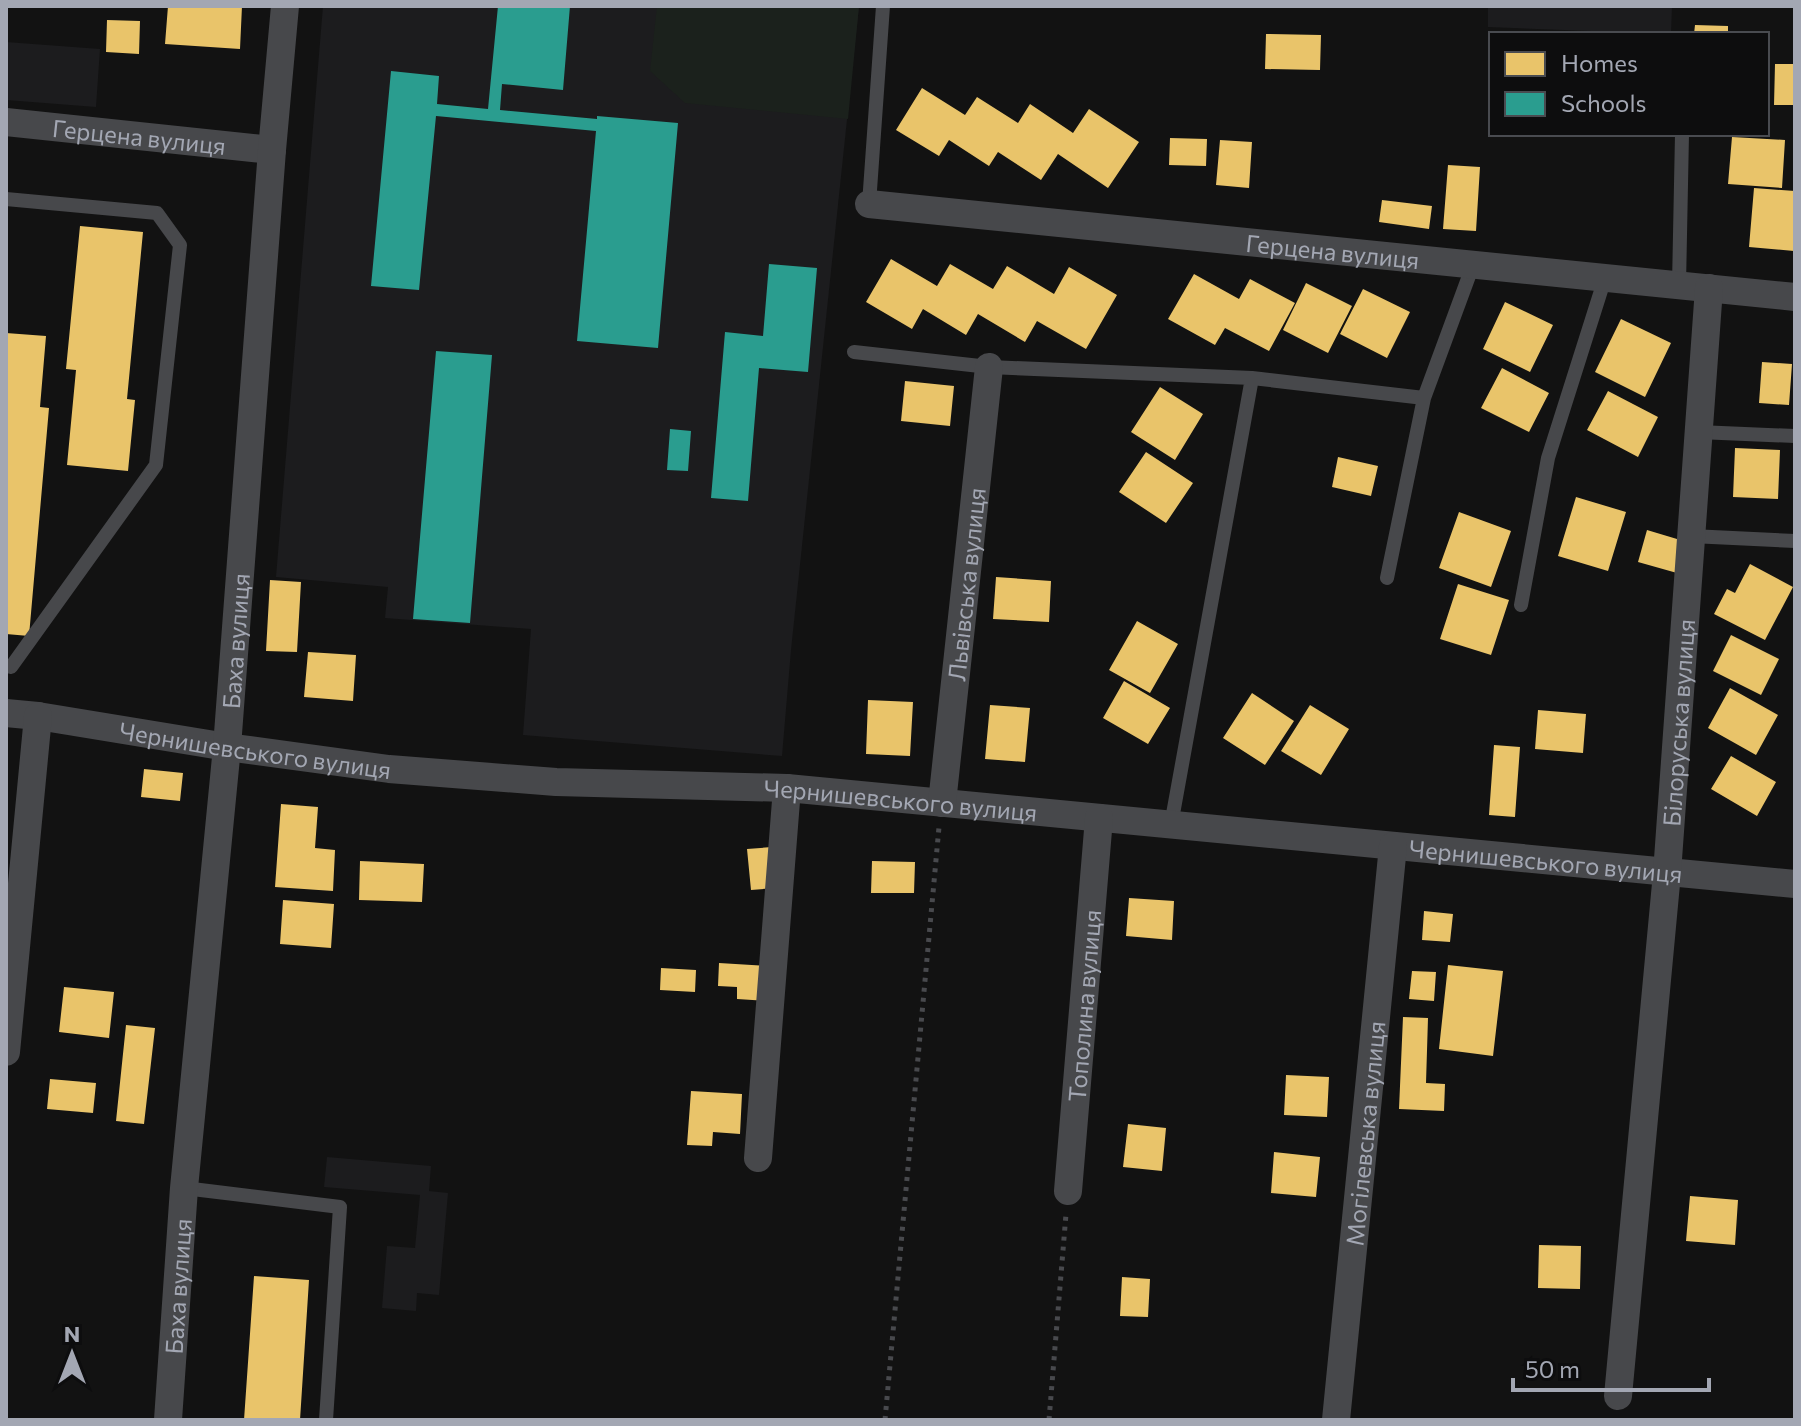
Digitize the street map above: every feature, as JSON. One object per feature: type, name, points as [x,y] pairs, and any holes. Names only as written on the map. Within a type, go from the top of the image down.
[{"type":"street","name":"Баха вулиця","points":[[168,1420],[184,1188],[227,747],[285,6]]},
{"type":"street","name":"Герцена вулиця","points":[[6,122],[272,150]]},
{"type":"street","name":"Герцена вулиця","points":[[869,204],[1795,297]]},
{"type":"street","name":"Білоруська вулиця","points":[[1618,1396],[1667,873],[1709,288]]},
{"type":"street","name":"Львівська вулиця","points":[[942,803],[989,367]]},
{"type":"street","name":"Чернишевського вулиця","points":[[6,713],[389,769],[556,782],[787,788],[1795,884]]},
{"type":"street","points":[[6,1052],[38,716]]},
{"type":"street","points":[[758,1158],[787,788]]},
{"type":"street","name":"Тополина вулиця","points":[[1068,1191],[1099,818]]},
{"type":"street","name":"Могілевська вулиця","points":[[1336,1420],[1393,846]]},
{"type":"lane","points":[[869,204],[883,6]]},
{"type":"lane","points":[[1679,285],[1682,136]]},
{"type":"lane","points":[[6,199],[157,213],[180,245],[156,465],[11,667],[6,666]]},
{"type":"lane","points":[[1387,578],[1424,398],[1473,265]]},
{"type":"lane","points":[[1521,605],[1548,458],[1605,278]]},
{"type":"lane","points":[[854,352],[989,367],[1252,378],[1424,398]]},
{"type":"lane","points":[[1171,825],[1252,378]]},
{"type":"lane","points":[[1698,432],[1795,436]]},
{"type":"lane","points":[[1691,536],[1795,541]]},
{"type":"lane","points":[[184,1188],[340,1207],[326,1420]]},
{"type":"path","points":[[885,1420],[942,803]]},
{"type":"path","points":[[1049,1420],[1068,1191]]},
{"type":"shaded area","points":[[323,6],[859,6],[782,756],[523,735],[531,629],[385,618],[388,587],[276,577]]},
{"type":"shaded area","points":[[657,6],[859,6],[848,119],[685,103],[650,71]]},
{"type":"shaded area","points":[[1488,6],[1672,6],[1671,32],[1488,27]]},
{"type":"shaded area","points":[[6,42],[100,49],[96,107],[6,100]]},
{"type":"shaded area","points":[[327,1157],[431,1166],[429,1191],[448,1193],[439,1295],[417,1293],[416,1311],[382,1308],[387,1246],[415,1248],[420,1195],[324,1187]]},
{"type":"building: Homes","points":[[168,6],[242,6],[240,49],[165,44]]},
{"type":"building: Homes","points":[[107,20],[140,21],[139,54],[106,52]]},
{"type":"building: Homes","points":[[1695,25],[1728,26],[1728,32],[1694,32]]},
{"type":"building: Homes","points":[[1266,34],[1321,35],[1320,70],[1265,69]]},
{"type":"building: Homes","points":[[1775,64],[1795,64],[1795,105],[1774,105]]},
{"type":"building: Homes","points":[[922,88],[965,115],[977,97],[1018,123],[1030,104],[1073,133],[1089,109],[1139,142],[1108,188],[1058,154],[1041,180],[998,152],[989,166],[949,140],[939,156],[896,130]]},
{"type":"building: Homes","points":[[1732,137],[1785,140],[1782,188],[1728,184]]},
{"type":"building: Homes","points":[[1170,138],[1207,139],[1206,166],[1169,165]]},
{"type":"building: Homes","points":[[1220,140],[1252,142],[1249,188],[1216,185]]},
{"type":"building: Homes","points":[[1448,165],[1480,167],[1476,231],[1443,229]]},
{"type":"building: Homes","points":[[1754,188],[1795,191],[1794,251],[1749,247]]},
{"type":"building: Homes","points":[[1382,200],[1432,206],[1429,229],[1379,222]]},
{"type":"building: Homes","points":[[80,226],[143,232],[127,399],[135,400],[128,471],[67,465],[76,370],[66,369]]},
{"type":"building: Homes","points":[[891,259],[937,286],[950,264],[993,289],[1007,266],[1054,294],[1069,267],[1117,295],[1086,349],[1037,321],[1025,342],[978,314],[966,335],[923,309],[912,329],[866,302]]},
{"type":"building: Homes","points":[[1194,274],[1239,299],[1250,279],[1295,303],[1269,351],[1225,328],[1215,345],[1168,319]]},
{"type":"building: Homes","points":[[1306,283],[1352,306],[1328,353],[1283,330]]},
{"type":"building: Homes","points":[[1363,289],[1410,312],[1387,358],[1340,334]]},
{"type":"building: Homes","points":[[1505,302],[1553,325],[1530,372],[1483,349]]},
{"type":"building: Homes","points":[[1621,319],[1671,343],[1645,397],[1595,372]]},
{"type":"building: Homes","points":[[6,333],[46,336],[40,407],[49,408],[29,636],[6,634]]},
{"type":"building: Homes","points":[[1762,362],[1792,364],[1789,405],[1759,403]]},
{"type":"building: Homes","points":[[1502,368],[1549,393],[1529,432],[1481,408]]},
{"type":"building: Homes","points":[[905,381],[954,386],[950,426],[901,421]]},
{"type":"building: Homes","points":[[1160,387],[1203,414],[1175,460],[1131,432]]},
{"type":"building: Homes","points":[[1608,391],[1658,417],[1638,457],[1587,430]]},
{"type":"building: Homes","points":[[1735,448],[1780,450],[1778,499],[1733,497]]},
{"type":"building: Homes","points":[[1146,452],[1193,483],[1166,523],[1119,492]]},
{"type":"building: Homes","points":[[1338,457],[1378,466],[1371,496],[1332,487]]},
{"type":"building: Homes","points":[[1576,497],[1626,512],[1608,571],[1558,556]]},
{"type":"building: Homes","points":[[1459,512],[1511,531],[1491,587],[1439,568]]},
{"type":"building: Homes","points":[[1647,530],[1687,542],[1677,573],[1638,562]]},
{"type":"building: Homes","points":[[1750,564],[1793,587],[1765,640],[1714,614],[1727,589],[1735,593]]},
{"type":"building: Homes","points":[[996,577],[1051,581],[1049,622],[993,619]]},
{"type":"building: Homes","points":[[270,580],[301,582],[297,652],[266,651]]},
{"type":"building: Homes","points":[[1458,584],[1509,600],[1491,655],[1440,639]]},
{"type":"building: Homes","points":[[1137,621],[1178,644],[1150,693],[1109,670]]},
{"type":"building: Homes","points":[[1731,635],[1779,659],[1761,695],[1713,671]]},
{"type":"building: Homes","points":[[308,652],[356,655],[353,701],[304,697]]},
{"type":"building: Homes","points":[[1124,681],[1170,708],[1148,744],[1103,718]]},
{"type":"building: Homes","points":[[1730,688],[1778,715],[1756,755],[1708,728]]},
{"type":"building: Homes","points":[[1252,693],[1294,721],[1265,765],[1223,738]]},
{"type":"building: Homes","points":[[868,700],[913,702],[910,756],[866,754]]},
{"type":"building: Homes","points":[[990,705],[1030,708],[1025,762],[985,759]]},
{"type":"building: Homes","points":[[1310,705],[1349,729],[1321,775],[1281,751]]},
{"type":"building: Homes","points":[[1538,710],[1586,714],[1583,753],[1535,749]]},
{"type":"building: Homes","points":[[1494,745],[1520,747],[1515,817],[1489,815]]},
{"type":"building: Homes","points":[[1731,756],[1776,782],[1757,816],[1711,789]]},
{"type":"building: Homes","points":[[144,769],[183,773],[180,801],[141,797]]},
{"type":"building: Homes","points":[[281,804],[318,807],[315,848],[335,850],[333,891],[275,887]]},
{"type":"building: Homes","points":[[772,847],[775,888],[751,890],[747,849]]},
{"type":"building: Homes","points":[[360,861],[424,864],[422,902],[359,900]]},
{"type":"building: Homes","points":[[872,861],[915,862],[914,893],[871,893]]},
{"type":"building: Homes","points":[[1129,898],[1174,901],[1172,940],[1126,936]]},
{"type":"building: Homes","points":[[283,900],[334,904],[331,948],[280,944]]},
{"type":"building: Homes","points":[[1424,911],[1453,914],[1450,942],[1422,940]]},
{"type":"building: Homes","points":[[719,963],[768,966],[766,1001],[737,999],[737,987],[718,986]]},
{"type":"building: Homes","points":[[1448,965],[1503,971],[1493,1056],[1439,1049]]},
{"type":"building: Homes","points":[[661,968],[696,970],[695,992],[660,990]]},
{"type":"building: Homes","points":[[1412,971],[1436,972],[1434,1001],[1409,999]]},
{"type":"building: Homes","points":[[64,987],[114,992],[109,1038],[59,1032]]},
{"type":"building: Homes","points":[[1403,1017],[1428,1018],[1426,1083],[1445,1084],[1444,1111],[1399,1109]]},
{"type":"building: Homes","points":[[126,1025],[155,1028],[144,1124],[116,1121]]},
{"type":"building: Homes","points":[[1286,1075],[1329,1077],[1327,1117],[1284,1115]]},
{"type":"building: Homes","points":[[50,1079],[96,1083],[93,1113],[47,1109]]},
{"type":"building: Homes","points":[[691,1091],[742,1094],[740,1134],[713,1132],[712,1146],[687,1145]]},
{"type":"building: Homes","points":[[1128,1124],[1166,1128],[1162,1171],[1123,1167]]},
{"type":"building: Homes","points":[[1274,1152],[1320,1157],[1316,1197],[1271,1193]]},
{"type":"building: Homes","points":[[1690,1196],[1738,1200],[1735,1245],[1686,1241]]},
{"type":"building: Homes","points":[[1539,1245],[1581,1246],[1580,1289],[1538,1288]]},
{"type":"building: Homes","points":[[254,1276],[309,1280],[300,1420],[244,1420]]},
{"type":"building: Homes","points":[[1122,1277],[1150,1279],[1148,1317],[1120,1316]]},
{"type":"building: Schools","points":[[498,6],[570,6],[563,90],[502,84],[500,110],[678,123],[658,348],[577,341],[596,131],[436,116],[419,290],[371,286],[391,71],[439,76],[437,104],[488,109]]},
{"type":"building: Schools","points":[[769,264],[817,268],[808,372],[759,368],[748,501],[711,498],[725,332],[763,336]]},
{"type":"building: Schools","points":[[436,351],[492,355],[470,623],[413,619]]},
{"type":"building: Schools","points":[[670,429],[691,431],[688,471],[667,470]]}]
